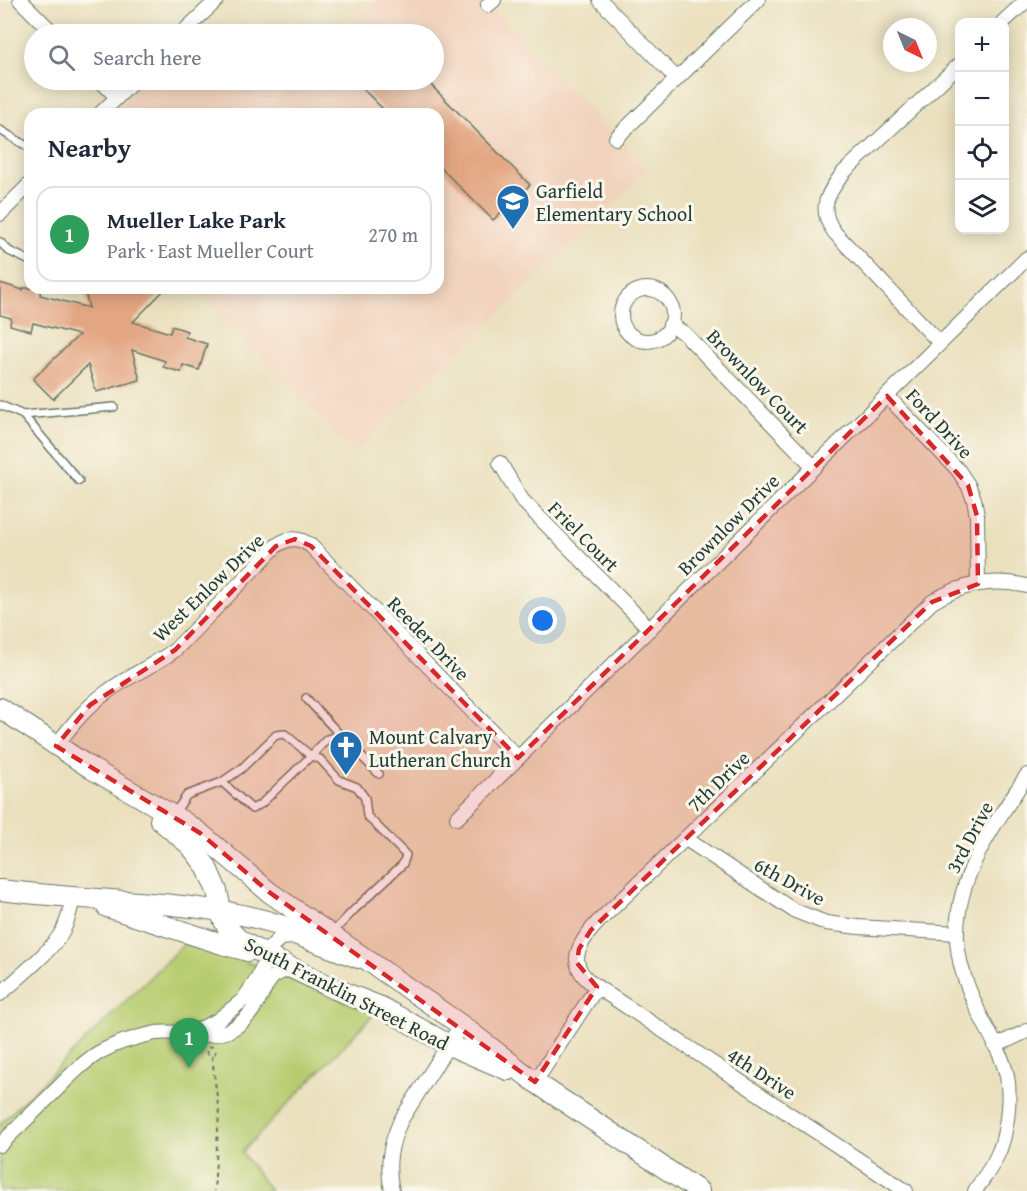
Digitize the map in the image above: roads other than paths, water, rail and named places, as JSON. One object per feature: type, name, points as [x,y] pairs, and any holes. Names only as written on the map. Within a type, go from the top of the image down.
[{"type":"street","points":[[20,0],[44,24]]},
{"type":"street","points":[[192,24],[217,0]]},
{"type":"street","points":[[600,0],[676,78]]},
{"type":"street","points":[[616,138],[758,0]]},
{"type":"street","points":[[1007,18],[1027,0]]},
{"type":"street","points":[[940,343],[835,233],[829,226],[824,210],[830,193],[844,172],[955,69]]},
{"type":"street","points":[[110,90],[117,97]]},
{"type":"street","points":[[106,108],[124,90]]},
{"type":"street","points":[[0,214],[24,190]]},
{"type":"street","name":"Brownlow Drive","points":[[457,818],[1027,258]]},
{"type":"street","name":"Brownlow Court","points":[[670,325],[684,333],[814,467]]},
{"type":"street","name":"Ford Drive","points":[[887,396],[958,470],[968,485],[977,516],[978,584]]},
{"type":"street","name":"Friel Court","points":[[500,463],[522,500],[650,629]]},
{"type":"street","name":"West Enlow Drive","points":[[56,746],[76,720],[108,690],[174,650],[279,544],[285,540],[295,539],[305,541],[311,546]]},
{"type":"street","name":"Reeder Drive","points":[[311,546],[518,758]]},
{"type":"street","name":"7th Drive","points":[[597,987],[584,977],[577,963],[577,957],[585,939],[598,922],[932,602],[951,591],[978,584],[1005,583],[1027,586]]},
{"type":"street","name":"South Franklin Street Road","points":[[0,708],[92,770],[157,817],[184,840],[200,856],[213,882],[223,920],[232,934],[248,946],[335,989],[381,1007],[449,1045],[536,1082]]},
{"type":"street","name":"South Franklin Street Road","points":[[92,770],[192,827],[269,892],[461,1025],[536,1082],[699,1191]]},
{"type":"street","name":"3rd Drive","points":[[975,1191],[998,1155],[1002,1143],[1007,1116],[1007,1076],[963,974],[957,933],[959,909],[976,855],[1027,775]]},
{"type":"street","name":"6th Drive","points":[[686,839],[793,910],[826,923],[957,933]]},
{"type":"street","points":[[188,906],[207,899],[213,889],[213,882]]},
{"type":"street","points":[[0,890],[188,906],[258,917],[303,932],[385,971]]},
{"type":"street","points":[[73,897],[267,956]]},
{"type":"street","points":[[0,994],[53,945],[68,919],[73,897]]},
{"type":"street","points":[[191,1033],[218,1020],[243,1000],[254,986],[271,946],[280,938],[294,938],[385,971]]},
{"type":"street","points":[[0,1145],[80,1066],[99,1052],[146,1035],[219,1034],[234,1028],[247,1018],[271,979],[282,971],[295,969]]},
{"type":"street","points":[[536,1082],[597,987]]},
{"type":"street","name":"4th Drive","points":[[597,987],[906,1191]]},
{"type":"street","points":[[392,1191],[388,1166],[393,1136],[461,1025]]},
{"type":"street","points":[[995,1046],[1027,1031]]},
{"type":"lane","points":[[0,130],[24,144]]},
{"type":"lane","points":[[0,242],[9,251],[24,257]]},
{"type":"lane","points":[[0,405],[23,416],[79,481]]},
{"type":"lane","points":[[23,416],[114,407]]},
{"type":"lane","points":[[306,698],[379,774]]},
{"type":"lane","points":[[172,815],[187,795],[222,782],[241,769],[276,735],[285,734],[311,756],[320,759],[339,780],[357,787],[365,798],[367,816],[406,855],[403,864],[331,934]]},
{"type":"lane","points":[[222,782],[252,809],[261,804],[327,739],[340,735]]},
{"type":"place","name":"Garfield Elementary School","points":[[513,230]]},
{"type":"place","name":"Mount Calvary Lutheran Church","points":[[346,776]]},
{"type":"place","name":"Mueller Lake Park","points":[[189,1068]]}]
